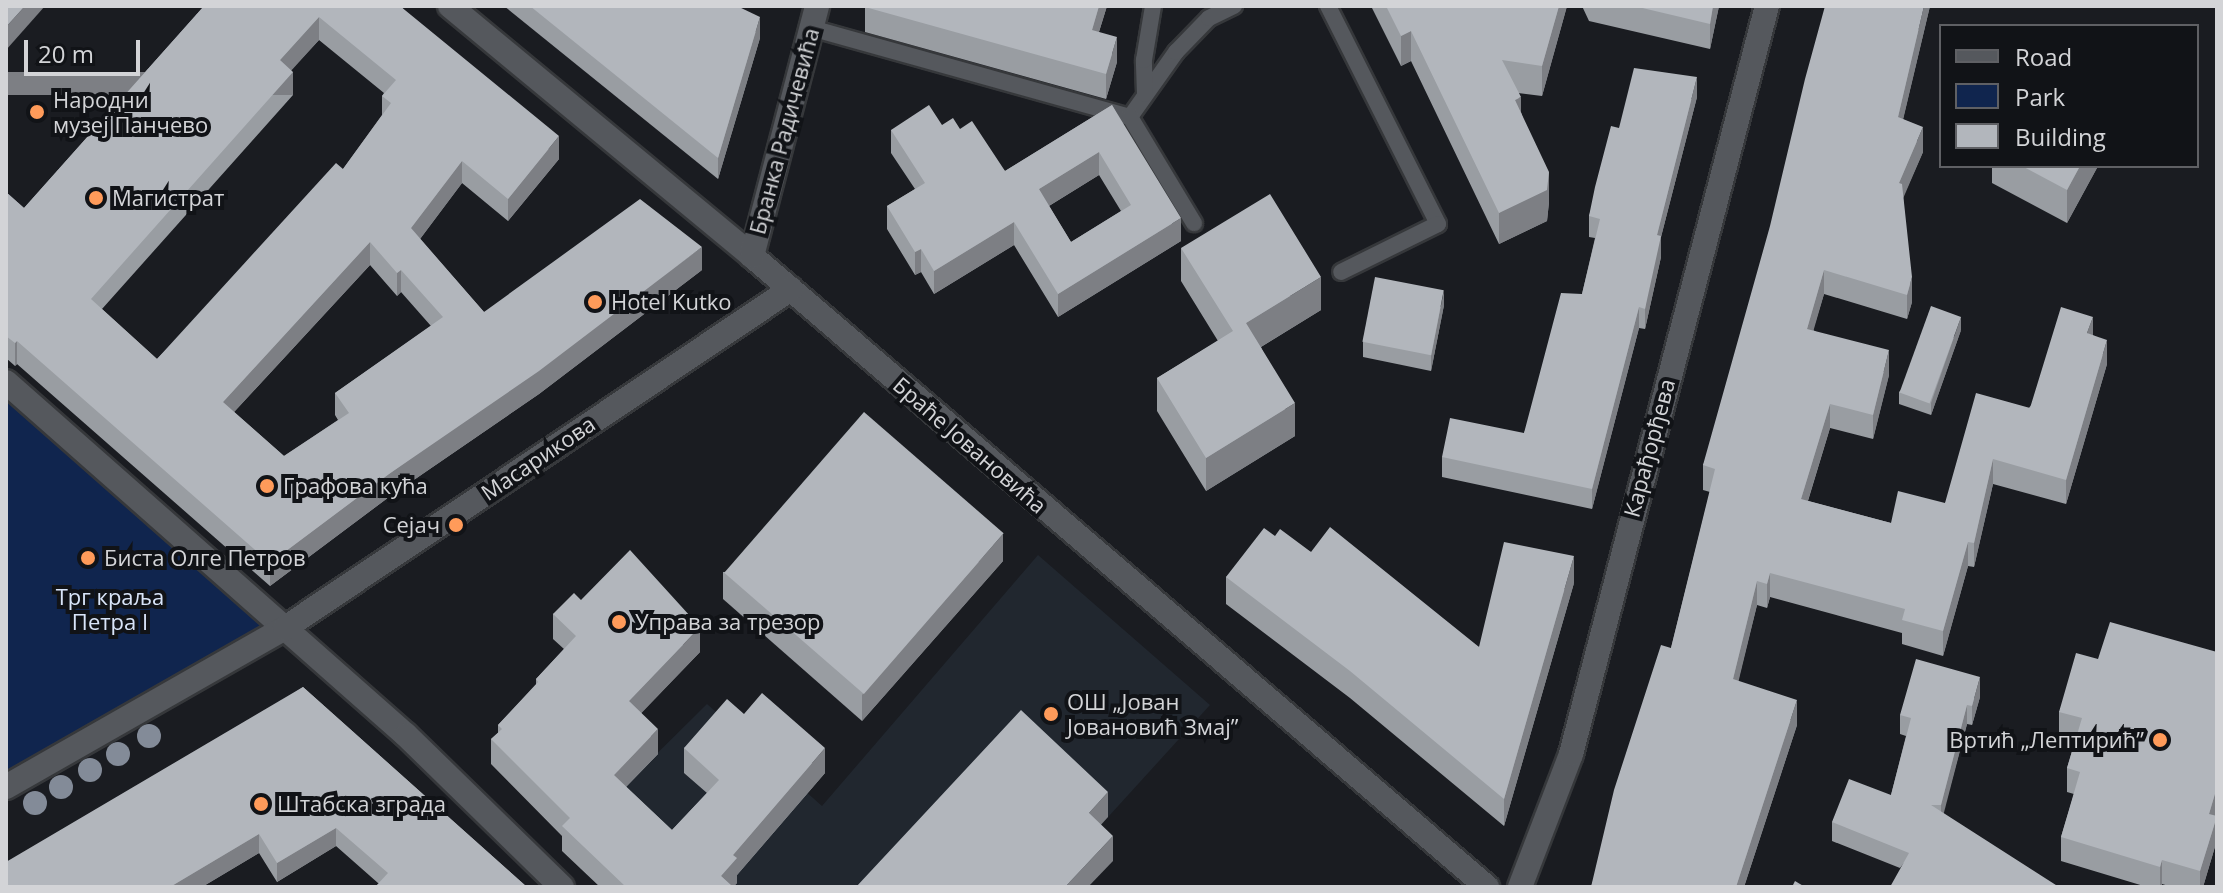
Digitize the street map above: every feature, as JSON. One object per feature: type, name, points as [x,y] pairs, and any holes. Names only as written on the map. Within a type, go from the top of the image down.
[{"type":"street","name":"Браће Јовановића","points":[[450,6],[791,289],[1487,887]]},
{"type":"street","name":"Карађорђева","points":[[1520,887],[1571,754],[1767,6]]},
{"type":"street","name":"Бранка Радичевића","points":[[752,256],[814,17]]},
{"type":"street","name":"Масарикова","points":[[285,628],[791,289]]},
{"type":"street","points":[[6,382],[406,735],[562,887]]},
{"type":"street","points":[[6,787],[285,628]]},
{"type":"lane","points":[[1145,94],[1144,60],[1153,6]]},
{"type":"lane","points":[[1130,117],[1176,52],[1209,18],[1234,6]]},
{"type":"lane","points":[[1328,6],[1438,224],[1341,272]]},
{"type":"lane","points":[[814,17],[1130,117],[1194,223]]},
{"type":"shaded area","name":"ОШ „Јован Јовановић Змај”","points":[[1038,555],[1210,705],[1089,838],[1088,887],[600,887],[612,798],[707,704],[822,806]]},
{"type":"green space","name":"Трг краља Петра I","points":[[6,382],[285,628],[6,787]]},
{"type":"building","points":[[6,6],[25,6],[6,27]]},
{"type":"building","points":[[204,6],[400,6],[559,136],[508,199],[462,161],[411,228],[484,312],[640,199],[702,247],[539,371],[389,474],[270,563],[17,341],[15,343],[6,336],[6,192],[24,208]],"holes":[[[319,17],[396,80],[382,96],[391,103],[343,169],[336,163],[157,359],[91,299],[293,72],[280,60]],[[370,242],[397,273],[401,270],[443,317],[335,393],[349,413],[284,456],[223,402]]]},
{"type":"building","points":[[530,6],[737,6],[760,17],[718,158]]},
{"type":"building","points":[[865,6],[1099,6],[1092,30],[1117,37],[1106,74]]},
{"type":"building","points":[[1386,6],[1559,6],[1542,66],[1502,60],[1521,97],[1515,100],[1549,172],[1547,190],[1499,213],[1411,31],[1401,36]]},
{"type":"building","points":[[1634,6],[1713,6],[1710,24]]},
{"type":"building","points":[[1825,6],[1924,6],[1898,117],[1923,127],[1899,183],[1902,184],[1912,277],[1907,295],[1824,270],[1807,329],[1889,350],[1873,415],[1830,404],[1801,499],[1891,523],[1898,491],[1945,503],[1976,393],[2030,408],[2061,307],[2093,317],[2087,333],[2107,340],[2066,480],[1993,459],[1974,543],[1968,542],[1943,631],[1902,620],[1905,609],[1770,573],[1767,584],[1757,581],[1733,679],[1797,700],[1736,887],[1591,887],[1614,790],[1661,645],[1671,648],[1715,469],[1703,465],[1770,226]]},
{"type":"building","points":[[1634,68],[1697,77],[1657,235],[1661,236],[1645,309],[1639,307],[1592,489],[1442,457],[1450,418],[1524,433],[1561,293],[1582,294],[1600,219],[1589,216],[1595,187],[1611,126],[1619,128]]},
{"type":"building","points":[[929,105],[942,125],[953,118],[960,129],[972,121],[1005,171],[1112,105],[1181,218],[1058,294],[1014,222],[934,271],[921,249],[915,252],[887,206],[925,183],[891,130]],"holes":[[[1099,152],[1131,205],[1071,242],[1039,189]]]},
{"type":"building","points":[[2026,168],[2079,168],[2067,190]]},
{"type":"building","points":[[1270,194],[1321,277],[1246,323],[1295,403],[1206,458],[1157,378],[1233,331],[1181,248]]},
{"type":"building","points":[[1375,277],[1444,290],[1431,355],[1362,342]]},
{"type":"building","points":[[1931,306],[1961,317],[1930,403],[1900,392]]},
{"type":"building","points":[[864,412],[1004,533],[864,694],[724,573]]},
{"type":"building","points":[[1330,527],[1479,647],[1504,542],[1574,556],[1504,799],[1350,671],[1226,577],[1264,528],[1275,536],[1280,529],[1311,552]]},
{"type":"building","points":[[630,550],[700,627],[629,701],[658,729],[614,775],[672,830],[719,780],[684,748],[727,699],[744,714],[762,693],[825,748],[733,855],[737,858],[721,876],[733,887],[626,887],[562,826],[570,818],[491,739],[502,729],[498,725],[576,636],[553,614],[574,593],[581,600]]},
{"type":"building","points":[[2110,622],[2217,652],[2217,787],[2209,814],[2217,816],[2200,871],[2162,860],[2160,867],[2061,837],[2080,772],[2067,768],[2082,718],[2059,712],[2076,653],[2098,659]]},
{"type":"building","points":[[1916,659],[1980,677],[1972,706],[1967,705],[1941,805],[1931,805],[2059,887],[1890,887],[1909,853],[1832,822],[1849,779],[1891,795],[1911,718],[1900,715]]},
{"type":"building","name":"Штабска зграда","points":[[303,687],[527,887],[375,887],[388,873],[336,828],[277,863],[259,834],[170,887],[6,887],[6,862]]},
{"type":"building","points":[[1021,710],[1108,792],[1089,813],[1113,836],[1065,887],[856,887]]},
{"type":"place","name":"Народни музеј Панчево","points":[[37,112]]},
{"type":"place","name":"Магистрат","points":[[96,198]]},
{"type":"place","name":"Hotel Kutko","points":[[595,302]]},
{"type":"place","name":"Графова кућа","points":[[267,486]]},
{"type":"place","name":"Сејач","points":[[456,525]]},
{"type":"place","name":"Биста Олге Петров","points":[[88,558]]},
{"type":"place","name":"Управа за трезор","points":[[619,622]]},
{"type":"place","name":"ОШ „Јован Јовановић Змај”","points":[[1051,714]]},
{"type":"place","name":"Вртић „Лептирић”","points":[[2160,740]]},
{"type":"place","name":"Штабска зграда","points":[[261,804]]}]
